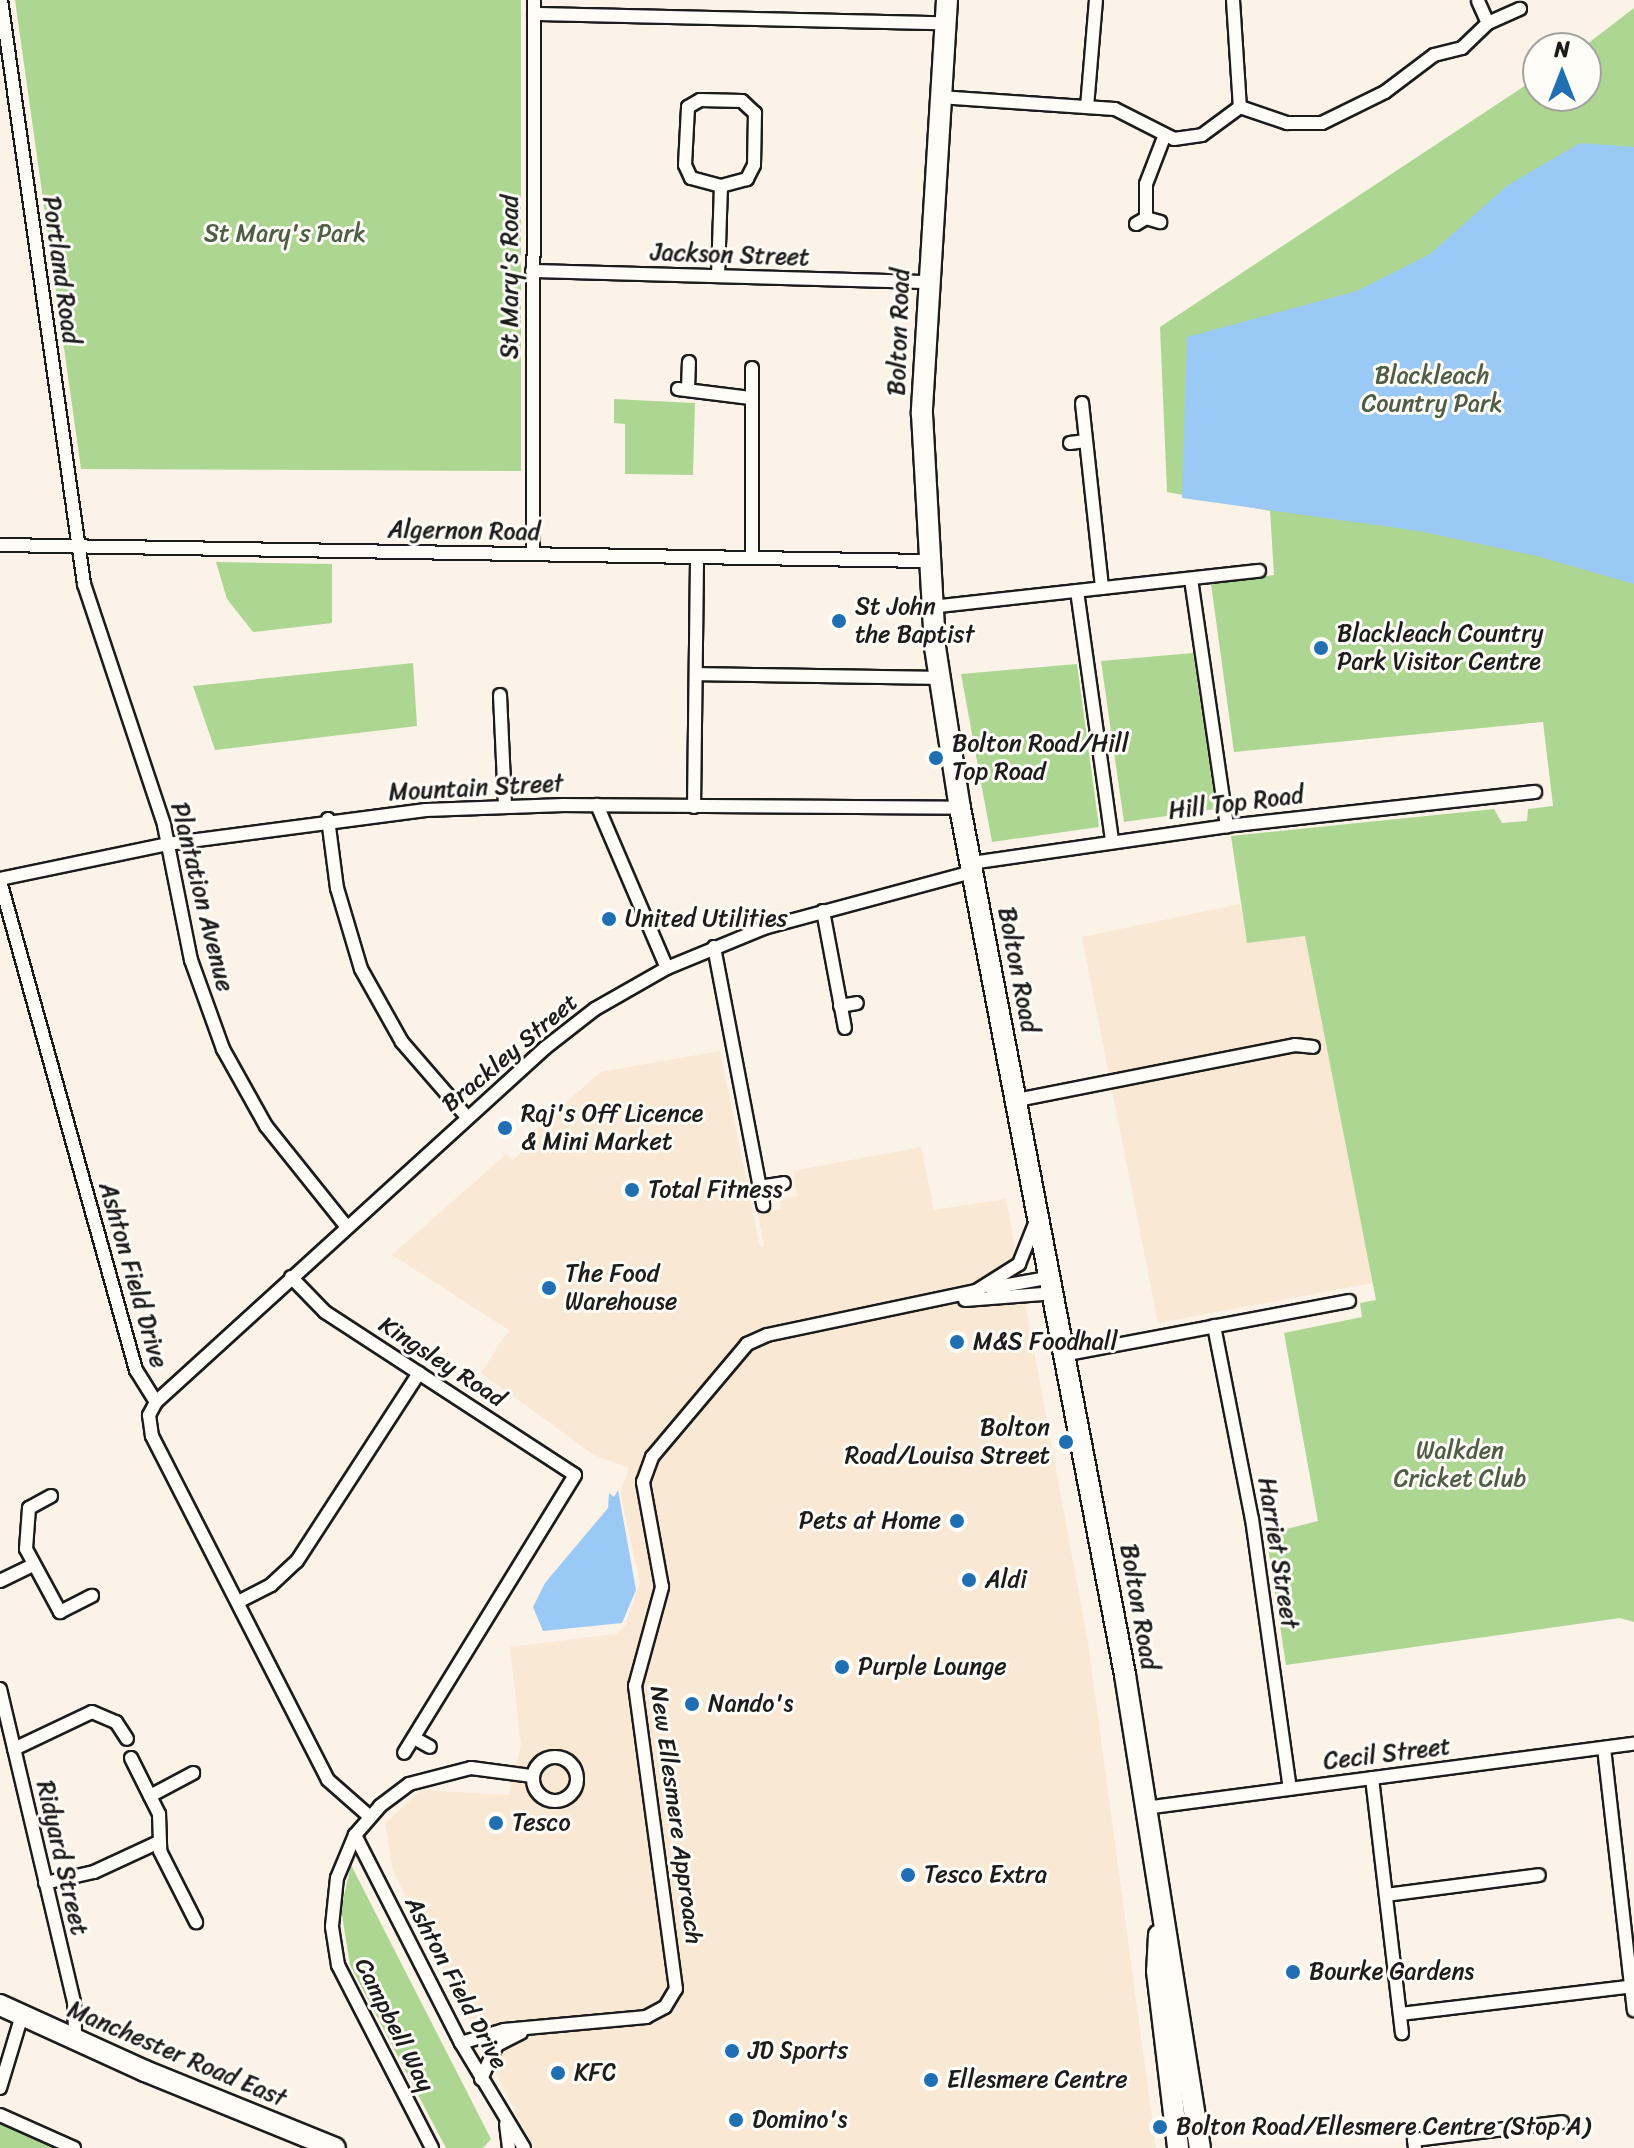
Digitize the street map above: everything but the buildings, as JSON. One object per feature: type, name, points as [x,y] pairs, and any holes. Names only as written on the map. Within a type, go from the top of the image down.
[{"type":"main road","name":"Bolton Road","points":[[947,0],[926,282],[922,414],[928,561],[939,678],[960,808],[1068,1354],[1145,1808],[1160,1919],[1176,1973],[1200,2148]]},
{"type":"main road","name":"Bolton Road","points":[[1160,1919],[1157,1971],[1178,2148]]},
{"type":"main road","name":"Manchester Road East","points":[[0,2005],[335,2148]]},
{"type":"street","name":"Portland Road","points":[[1,0],[78,546]]},
{"type":"street","name":"St Mary's Road","points":[[533,554],[534,0]]},
{"type":"street","points":[[1087,107],[1096,0]]},
{"type":"street","points":[[1233,0],[1240,107]]},
{"type":"street","points":[[1478,1],[1488,23]]},
{"type":"street","points":[[1240,107],[1287,123],[1322,123],[1393,87],[1434,55],[1462,48],[1488,23],[1520,9]]},
{"type":"street","points":[[534,14],[945,23]]},
{"type":"street","points":[[939,97],[1127,112],[1164,137],[1202,135],[1240,107]]},
{"type":"street","points":[[700,100],[742,101],[755,113],[751,173],[747,179],[721,186],[691,178],[685,165],[685,113],[700,100]]},
{"type":"street","points":[[1160,222],[1141,221],[1146,184],[1164,137]]},
{"type":"street","points":[[718,276],[721,186]]},
{"type":"street","name":"Jackson Street","points":[[532,271],[926,282]]},
{"type":"street","points":[[689,362],[683,389],[750,398]]},
{"type":"street","points":[[752,368],[752,558]]},
{"type":"street","points":[[1082,403],[1102,588]]},
{"type":"street","points":[[1070,443],[1086,441]]},
{"type":"street","name":"Algernon Road","points":[[0,545],[928,561]]},
{"type":"street","name":"Plantation Avenue","points":[[78,546],[84,584],[167,844],[191,960],[223,1049],[273,1136],[347,1227]]},
{"type":"street","points":[[694,807],[697,557]]},
{"type":"street","points":[[931,607],[1259,571]]},
{"type":"street","points":[[1191,579],[1227,826]]},
{"type":"street","points":[[1077,591],[1112,841]]},
{"type":"street","points":[[696,674],[939,678]]},
{"type":"street","points":[[500,695],[505,807]]},
{"type":"street","name":"Hill Top Road","points":[[972,867],[1112,841],[1535,792]]},
{"type":"street","points":[[1507,795],[1509,811]]},
{"type":"street","points":[[597,805],[667,968]]},
{"type":"street","name":"Mountain Street","points":[[0,880],[167,844],[328,819],[505,807],[597,805],[960,808]]},
{"type":"street","points":[[328,819],[337,888],[361,969],[402,1042],[467,1117]]},
{"type":"street","name":"Brackley Street","points":[[156,1402],[467,1117],[572,1026],[667,968],[714,947],[972,867]]},
{"type":"street","name":"Ashton Field Drive","points":[[0,880],[136,1370],[156,1402],[149,1415],[152,1436],[328,1780],[369,1816]]},
{"type":"street","points":[[823,911],[845,1028]]},
{"type":"street","points":[[714,947],[763,1205]]},
{"type":"street","points":[[840,1006],[857,1003]]},
{"type":"street","points":[[1017,1100],[1295,1045],[1313,1047]]},
{"type":"street","points":[[759,1187],[784,1183]]},
{"type":"street","name":"New Ellesmere Approach","points":[[976,1291],[1019,1264],[1040,1211]]},
{"type":"street","name":"Kingsley Road","points":[[291,1277],[325,1312],[575,1475],[414,1738]]},
{"type":"street","name":"New Ellesmere Approach","points":[[934,1302],[976,1291],[1055,1285]]},
{"type":"street","name":"New Ellesmere Approach","points":[[461,2043],[487,2032],[646,2017],[665,2007],[676,1989],[635,1686],[662,1587],[643,1482],[652,1457],[747,1344],[767,1335],[934,1302],[1055,1285]]},
{"type":"street","points":[[1068,1354],[1349,1301]]},
{"type":"street","name":"Harriet Street","points":[[1214,1326],[1252,1519],[1290,1788]]},
{"type":"street","points":[[238,1602],[271,1585],[297,1561],[419,1373]]},
{"type":"street","points":[[51,1496],[26,1515],[26,1549],[60,1612],[92,1596]]},
{"type":"street","points":[[0,1581],[33,1565]]},
{"type":"street","name":"Ridyard Street","points":[[0,1689],[74,2002],[75,2039]]},
{"type":"street","points":[[14,1749],[92,1712],[116,1722],[127,1739]]},
{"type":"street","points":[[404,1753],[414,1738],[430,1747]]},
{"type":"street","name":"Cecil Street","points":[[1145,1808],[1634,1744]]},
{"type":"street","points":[[1604,1748],[1634,2010]]},
{"type":"street","points":[[131,1758],[159,1814],[159,1842],[196,1922]]},
{"type":"street","name":"Campbell Way","points":[[432,2148],[338,1965],[332,1902],[355,1835],[369,1816],[409,1784],[449,1771],[482,1769],[532,1776]]},
{"type":"street","points":[[150,1796],[193,1773]]},
{"type":"street","points":[[1372,1778],[1402,2033]]},
{"type":"street","name":"Ashton Field Drive","points":[[355,1835],[461,2043],[524,2148]]},
{"type":"street","points":[[45,1883],[94,1872],[159,1842]]},
{"type":"street","points":[[1386,1895],[1539,1875]]},
{"type":"street","points":[[1400,2014],[1633,1986]]},
{"type":"street","points":[[0,2088],[22,2015]]},
{"type":"street","name":"New Ellesmere Approach","points":[[481,2079],[497,2045],[535,2029]]},
{"type":"street","points":[[0,2115],[74,2148]]},
{"type":"street","points":[[505,2117],[509,2148]]},
{"type":"street","points":[[1415,2148],[1414,2140],[1562,2122]]},
{"type":"shaded area","points":[[1240,904],[1247,943],[1305,936],[1373,1283],[1158,1323],[1082,937]]},
{"type":"shaded area","points":[[720,1051],[760,1247],[764,1246],[758,1213],[781,1209],[780,1199],[797,1196],[793,1171],[921,1147],[934,1210],[1006,1199],[1088,1643],[1156,2148],[534,2148],[393,1871],[385,1823],[421,1790],[509,1795],[521,1745],[510,1647],[616,1634],[625,1626],[640,1582],[620,1493],[629,1468],[594,1455],[481,1373],[509,1330],[392,1255],[506,1154],[513,1160],[530,1145],[526,1137],[601,1072]]},
{"type":"green space","name":"St Mary's Park","points":[[15,0],[521,0],[521,471],[81,469]]},
{"type":"green space","points":[[1634,8],[1634,1622],[1620,1618],[1286,1665],[1266,1534],[1318,1521],[1284,1333],[1362,1317],[1360,1303],[1376,1300],[1305,936],[1247,943],[1231,836],[1494,809],[1502,823],[1527,821],[1528,809],[1553,806],[1543,722],[1234,752],[1211,584],[1274,575],[1270,511],[1167,492],[1160,327],[1522,88],[1522,112],[1602,112],[1602,33]]},
{"type":"green space","points":[[614,399],[695,403],[693,475],[625,474],[625,424],[614,423]]},
{"type":"green space","points":[[216,562],[332,564],[332,623],[253,632],[227,599]]},
{"type":"green space","points":[[1193,653],[1216,809],[1124,822],[1101,661]]},
{"type":"green space","points":[[413,663],[417,726],[215,750],[193,686]]},
{"type":"green space","points":[[1077,664],[1099,827],[992,842],[961,674]]},
{"type":"green space","points":[[351,1865],[491,2139],[483,2148],[446,2148],[350,1965],[341,1909]]},
{"type":"green space","points":[[1,2124],[55,2148],[0,2148]]},
{"type":"water","points":[[1580,143],[1634,147],[1634,584],[1537,556],[1419,531],[1182,498],[1187,337],[1357,291],[1430,254],[1508,185]]},
{"type":"water","points":[[618,1490],[636,1590],[622,1623],[543,1631],[533,1607],[545,1583],[608,1508],[609,1493],[614,1497]]},
{"type":"place","name":"St John the Baptist","points":[[839,621]]},
{"type":"place","name":"Blackleach Country Park Visitor Centre","points":[[1321,648]]},
{"type":"place","name":"Bolton Road/Hill Top Road","points":[[936,758]]},
{"type":"place","name":"United Utilities","points":[[609,919]]},
{"type":"place","name":"Raj's Off Licence & Mini Market","points":[[505,1128]]},
{"type":"place","name":"Total Fitness","points":[[632,1190]]},
{"type":"place","name":"The Food Warehouse","points":[[549,1288]]},
{"type":"place","name":"M&S Foodhall","points":[[957,1342]]},
{"type":"place","name":"Bolton Road/Louisa Street","points":[[1066,1442]]},
{"type":"place","name":"Pets at Home","points":[[957,1521]]},
{"type":"place","name":"Aldi","points":[[969,1580]]},
{"type":"place","name":"Purple Lounge","points":[[842,1667]]},
{"type":"place","name":"Nando's","points":[[692,1704]]},
{"type":"place","name":"Tesco","points":[[496,1823]]},
{"type":"place","name":"Tesco Extra","points":[[908,1875]]},
{"type":"place","name":"Bourke Gardens","points":[[1293,1972]]},
{"type":"place","name":"JD Sports","points":[[732,2051]]},
{"type":"place","name":"KFC","points":[[558,2073]]},
{"type":"place","name":"Ellesmere Centre","points":[[931,2080]]},
{"type":"place","name":"Domino's","points":[[736,2120]]},
{"type":"place","name":"Bolton Road/Ellesmere Centre (Stop A)","points":[[1160,2127]]},
{"type":"park label","name":"Blackleach Country Park","points":[[1432,390]]},
{"type":"park label","name":"Walkden Cricket Club","points":[[1460,1465]]}]
